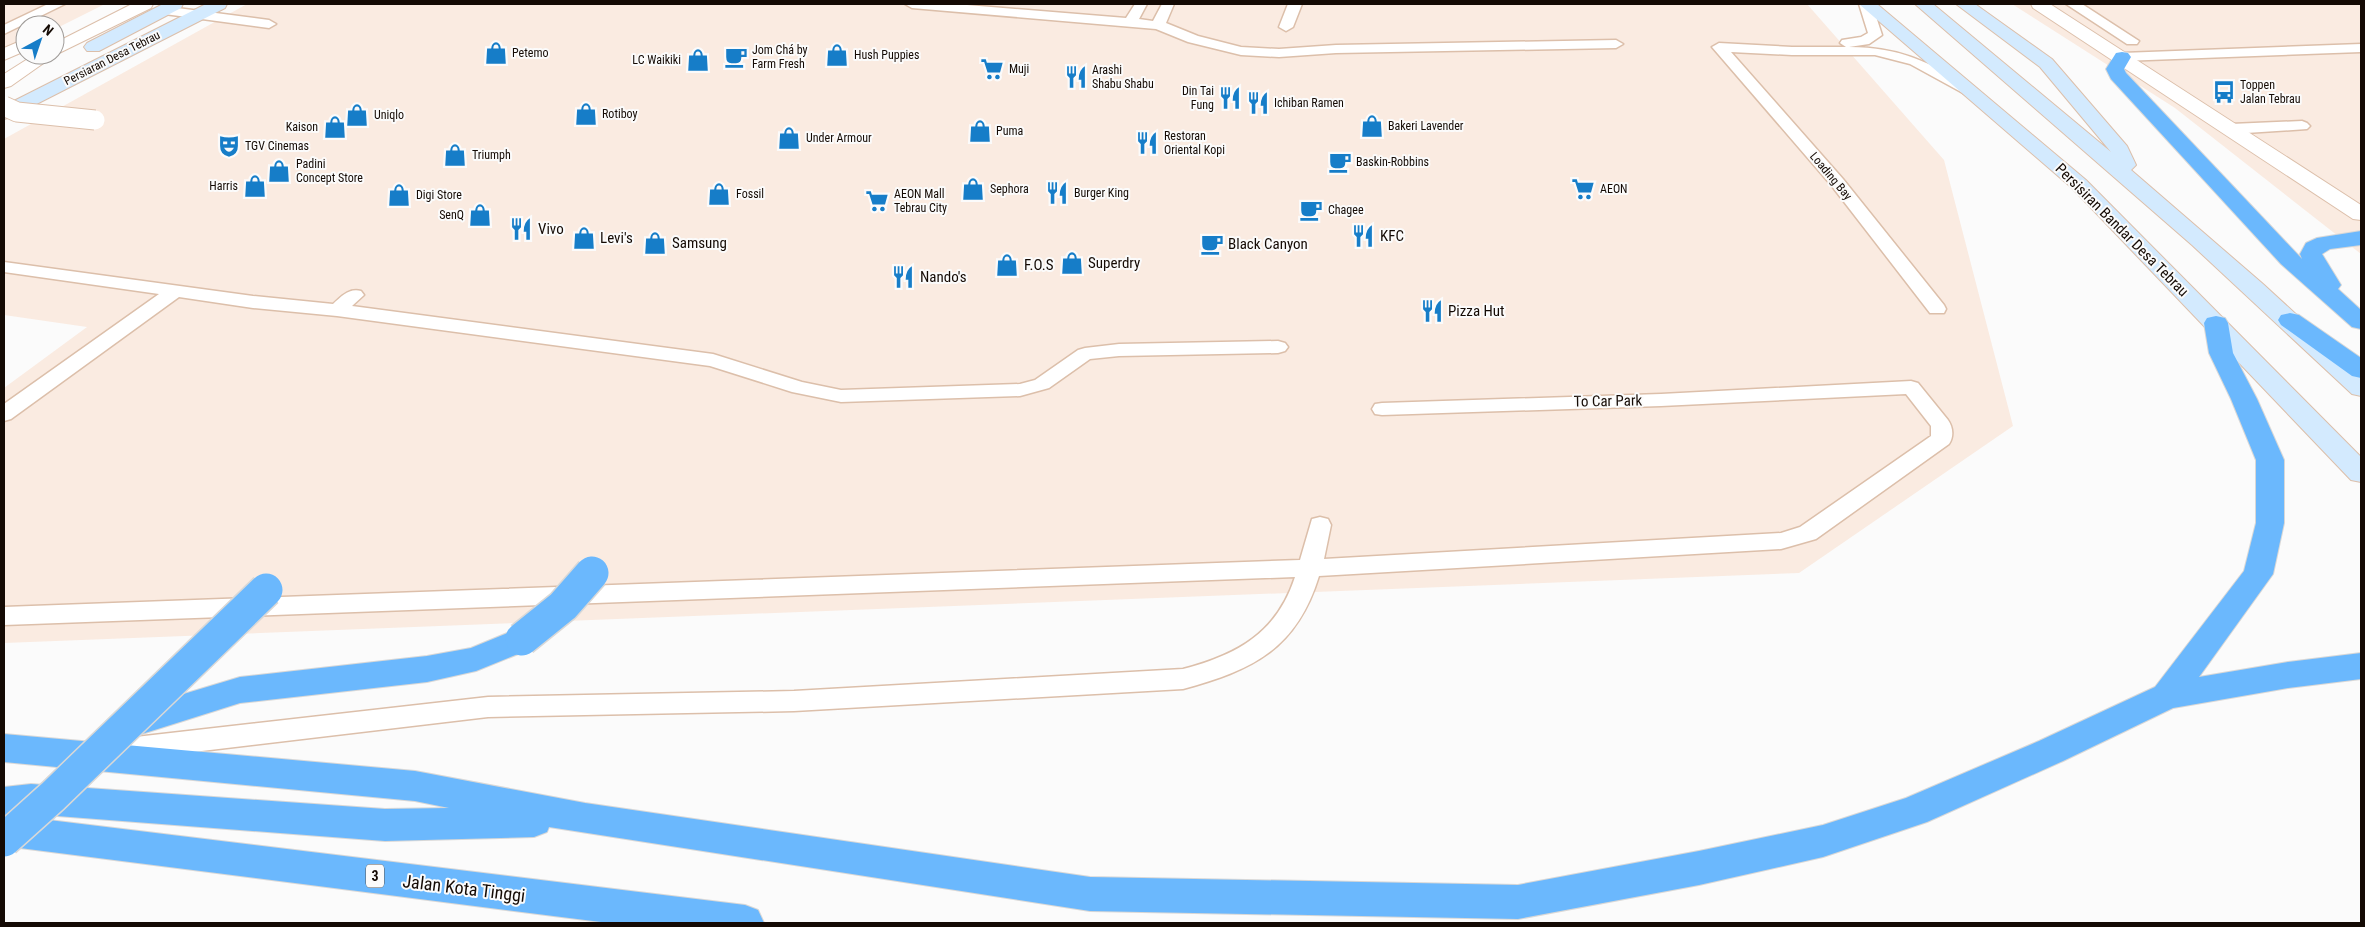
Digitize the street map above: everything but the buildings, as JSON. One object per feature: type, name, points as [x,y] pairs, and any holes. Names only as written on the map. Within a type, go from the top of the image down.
[{"type":"highway","points":[[2127,49],[2115,69],[2118,76],[2289,259],[2361,322]]},
{"type":"highway","points":[[2338,302],[2311,254],[2314,248],[2325,243],[2361,238]]},
{"type":"highway","points":[[2290,320],[2361,370]]},
{"type":"highway","points":[[2167,696],[2258,574],[2270,523],[2270,460],[2244,399],[2221,354],[2216,323]]},
{"type":"highway","points":[[125,726],[240,690],[428,669],[476,659],[522,639],[562,606],[592,573]]},
{"type":"highway","points":[[4,840],[53,796],[266,590]]},
{"type":"highway","points":[[4,748],[415,786],[585,819],[1090,894],[1518,902],[1698,868],[1823,841],[1914,811],[2051,751],[2167,696],[2288,675],[2361,666]]},
{"type":"highway","points":[[4,802],[31,799],[385,824],[585,819]]},
{"type":"highway","name":"Jalan Kota Tinggi","points":[[4,830],[746,923]]},
{"type":"main road","name":"Persiaran Desa Tebrau","points":[[4,113],[219,4]]},
{"type":"main road","name":"Persisiran Bandar Desa Tebrau","points":[[1866,4],[2079,184],[2361,473]]},
{"type":"main road","points":[[1923,4],[2132,180],[2290,320],[2361,388]]},
{"type":"main road","points":[[1964,4],[2046,63],[2120,150],[2132,180]]},
{"type":"main road","name":"Persiaran Desa Tebrau","points":[[4,95],[168,7]]},
{"type":"street","points":[[65,45],[145,4]]},
{"type":"street","points":[[2039,4],[2127,49],[2231,129],[2361,214]]},
{"type":"street","points":[[4,82],[30,65]]},
{"type":"street","points":[[4,106],[27,114],[95,120]]},
{"type":"lane","points":[[4,30],[58,4]]},
{"type":"lane","points":[[912,4],[1158,25],[1193,39],[1241,50],[1279,53],[1336,49],[1616,44]]},
{"type":"lane","points":[[1130,23],[1141,4]]},
{"type":"lane","points":[[1158,25],[1168,4]]},
{"type":"lane","points":[[1286,27],[1295,4]]},
{"type":"lane","points":[[1719,47],[1864,41],[1875,35],[1866,4]]},
{"type":"lane","points":[[2073,4],[2127,49],[2361,48]]},
{"type":"lane","points":[[168,7],[197,15],[268,24]]},
{"type":"lane","points":[[1719,47],[1792,51],[1875,51],[1915,61],[1971,92]]},
{"type":"lane","name":"Loading Bay","points":[[1719,47],[1837,182],[1937,309]]},
{"type":"lane","points":[[4,116],[25,102]]},
{"type":"lane","points":[[2231,129],[2302,126]]},
{"type":"lane","points":[[4,267],[253,302],[337,310],[712,360],[799,388],[841,396],[1020,390],[1042,384],[1085,354],[1119,350],[1278,347]]},
{"type":"lane","points":[[4,414],[176,291]]},
{"type":"lane","points":[[337,310],[355,295]]},
{"type":"lane","name":"To Car Park","points":[[1311,568],[1781,541],[1808,533],[1942,439],[1941,425],[1911,387],[1661,400],[1382,409]]},
{"type":"lane","points":[[80,754],[488,707],[794,701],[1182,679],[1211,673],[1252,655],[1272,638],[1288,619],[1311,568],[1320,525]]},
{"type":"lane","points":[[4,616],[1311,568]]},
{"type":"shaded area","points":[[4,4],[105,4],[65,24],[65,15],[15,15],[15,50],[4,56]]},
{"type":"shaded area","name":"AEON Mall Tebrau City","points":[[247,4],[1807,4],[1944,160],[2013,426],[1799,573],[4,643],[4,388],[87,327],[4,315],[4,139]]},
{"type":"shaded area","points":[[2012,4],[2361,4],[2361,254],[2175,108]]},
{"type":"place","name":"Petemo","points":[[496,53]]},
{"type":"place","name":"Hush Puppies","points":[[837,55]]},
{"type":"place","name":"Jom Chá by Farm Fresh","points":[[736,57]]},
{"type":"place","name":"LC Waikiki","points":[[698,60]]},
{"type":"place","name":"Muji","points":[[992,69]]},
{"type":"place","name":"Arashi Shabu Shabu","points":[[1076,77]]},
{"type":"place","name":"Toppen Jalan Tebrau","points":[[2224,92]]},
{"type":"place","name":"Din Tai Fung","points":[[1230,98]]},
{"type":"place","name":"Ichiban Ramen","points":[[1258,103]]},
{"type":"place","name":"Rotiboy","points":[[586,114]]},
{"type":"place","name":"Uniqlo","points":[[357,115]]},
{"type":"place","name":"Bakeri Lavender","points":[[1372,126]]},
{"type":"place","name":"Kaison","points":[[335,127]]},
{"type":"place","name":"Puma","points":[[980,131]]},
{"type":"place","name":"Under Armour","points":[[789,138]]},
{"type":"place","name":"Restoran Oriental Kopi","points":[[1147,143]]},
{"type":"place","name":"TGV Cinemas","points":[[229,146]]},
{"type":"place","name":"Triumph","points":[[455,155]]},
{"type":"place","name":"Baskin-Robbins","points":[[1340,162]]},
{"type":"place","name":"Padini Concept Store","points":[[279,171]]},
{"type":"place","name":"Harris","points":[[255,186]]},
{"type":"place","name":"Sephora","points":[[973,189]]},
{"type":"place","name":"AEON","points":[[1583,189]]},
{"type":"place","name":"Burger King","points":[[1057,193]]},
{"type":"place","name":"Fossil","points":[[719,194]]},
{"type":"place","name":"Digi Store","points":[[399,195]]},
{"type":"place","name":"AEON Mall Tebrau City","points":[[877,201]]},
{"type":"place","name":"Chagee","points":[[1311,210]]},
{"type":"place","name":"SenQ","points":[[480,215]]},
{"type":"place","name":"Vivo","points":[[521,229]]},
{"type":"place","name":"KFC","points":[[1363,236]]},
{"type":"place","name":"Levi's","points":[[584,238]]},
{"type":"place","name":"Samsung","points":[[655,243]]},
{"type":"place","name":"Black Canyon","points":[[1212,244]]},
{"type":"place","name":"Superdry","points":[[1072,263]]},
{"type":"place","name":"F.O.S","points":[[1007,265]]},
{"type":"place","name":"Nando's","points":[[903,277]]},
{"type":"place","name":"Pizza Hut","points":[[1432,311]]}]
